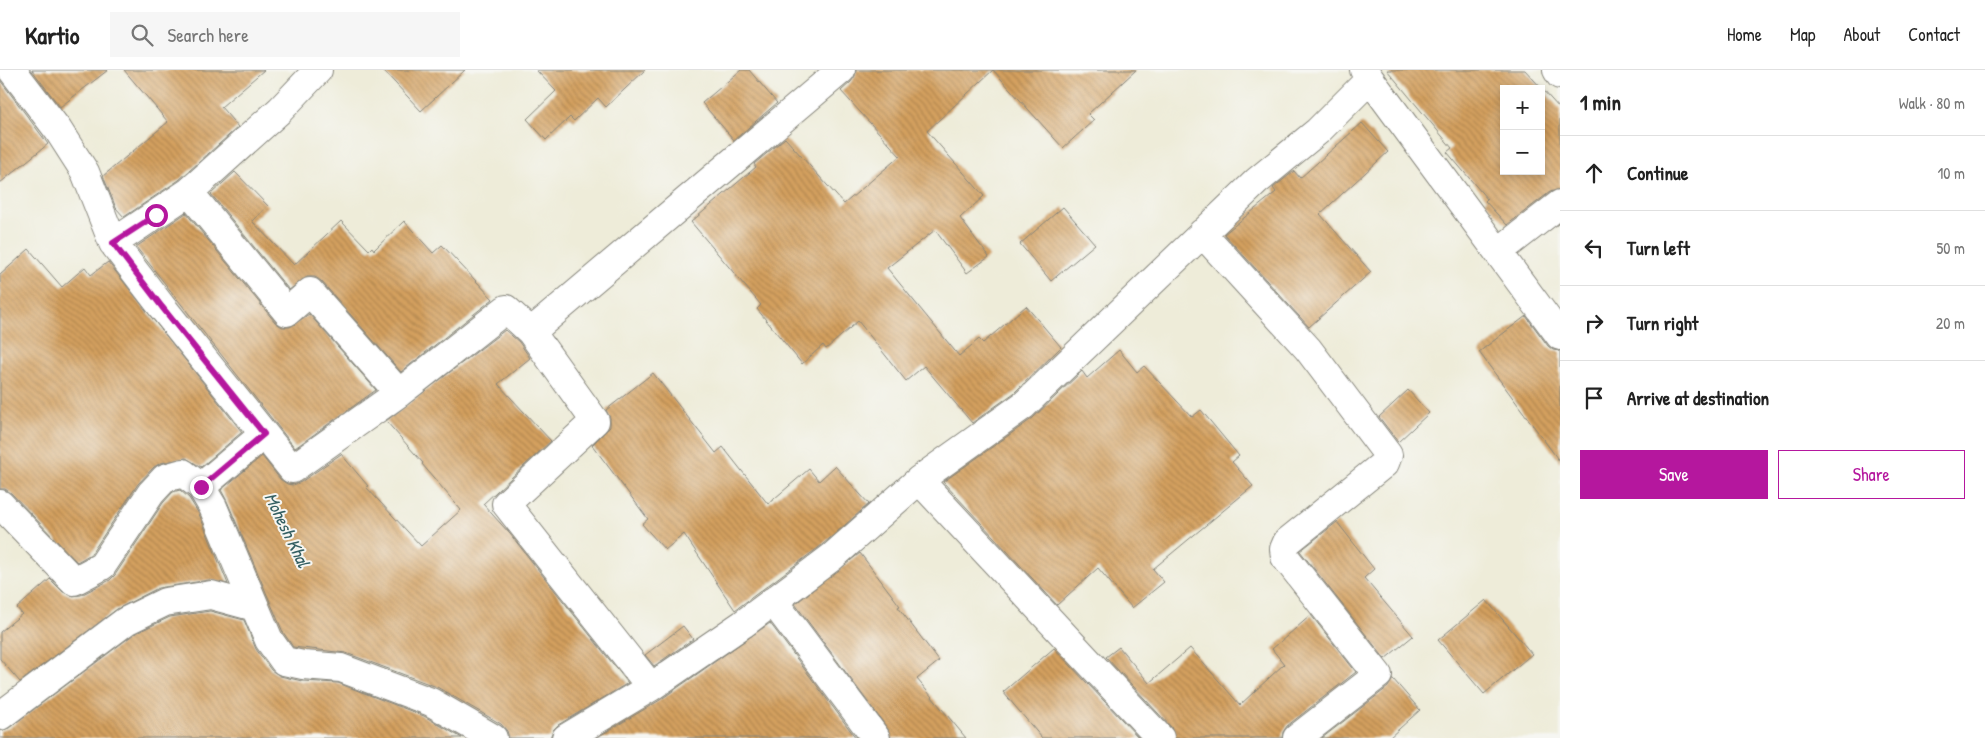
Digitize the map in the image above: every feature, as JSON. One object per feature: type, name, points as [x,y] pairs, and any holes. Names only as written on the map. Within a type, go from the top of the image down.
[{"type":"street","points":[[12,70],[58,130],[85,172],[113,243],[292,469],[399,393],[506,309],[531,332],[595,421],[506,504],[651,687]]},
{"type":"street","points":[[113,243],[190,192],[280,110],[318,70]]},
{"type":"street","points":[[531,332],[841,70]]},
{"type":"street","points":[[1557,70],[1560,74]]},
{"type":"street","points":[[566,738],[651,687],[773,601],[832,557],[919,480],[1024,404],[1257,180],[1318,131],[1367,74],[1560,336]]},
{"type":"street","points":[[190,192],[287,312],[310,292],[399,393]]},
{"type":"street","points":[[1498,252],[1560,204]]},
{"type":"street","points":[[1202,233],[1308,349],[1388,455],[1385,463],[1288,542],[1284,549],[1285,557],[1378,675],[1297,738]]},
{"type":"street","points":[[201,487],[264,434]]},
{"type":"street","points":[[0,504],[74,581],[102,566],[151,493],[165,478],[183,473],[201,487],[213,507],[269,640],[284,661],[302,665],[341,668],[431,702],[493,738]]},
{"type":"street","points":[[919,480],[1160,738]]},
{"type":"street","points":[[0,716],[126,621],[165,602],[211,595],[255,607]]},
{"type":"street","points":[[773,601],[876,738]]},
{"type":"building","points":[[32,70],[108,70],[60,107]]},
{"type":"building","points":[[124,70],[264,70],[221,107],[238,127],[179,180],[124,217],[116,208],[103,176],[168,122]]},
{"type":"building","points":[[383,70],[465,70],[421,111]]},
{"type":"building","points":[[536,70],[645,70],[606,107],[598,98],[574,121],[570,117],[546,140],[527,119],[556,91]]},
{"type":"building","points":[[741,70],[749,70],[777,103],[734,140],[702,103]]},
{"type":"building","points":[[856,70],[993,70],[927,131],[984,196],[960,218],[989,257],[967,273],[935,230],[887,268],[959,356],[979,339],[983,343],[1026,306],[1061,347],[1014,393],[972,423],[924,366],[906,381],[858,321],[826,349],[823,345],[802,364],[757,309],[761,305],[691,222],[756,167],[754,164],[785,138],[844,204],[900,156],[841,91],[851,82]]},
{"type":"building","points":[[993,70],[1136,70],[1088,114],[1094,120],[1063,148]]},
{"type":"building","points":[[1387,70],[1525,70],[1538,85],[1500,85],[1500,175],[1545,175],[1545,92],[1560,109],[1560,189],[1550,192],[1507,225],[1485,201],[1487,199],[1447,152],[1452,148]]},
{"type":"building","points":[[0,80],[48,144],[0,183]]},
{"type":"building","points":[[1362,123],[1388,152],[1320,214],[1371,272],[1309,327],[1224,234],[1276,192],[1273,188],[1294,171],[1300,178]]},
{"type":"building","points":[[235,172],[268,206],[252,221],[294,265],[341,221],[369,250],[372,247],[374,250],[404,221],[433,253],[442,245],[493,299],[401,372],[321,281],[315,277],[307,277],[289,290],[211,194]]},
{"type":"building","points":[[1063,207],[1095,244],[1051,281],[1020,244]]},
{"type":"building","points":[[186,213],[275,322],[282,327],[290,327],[309,314],[376,390],[295,448],[136,247]]},
{"type":"building","points":[[29,249],[62,287],[85,267],[91,275],[108,262],[242,432],[201,467],[186,458],[161,463],[154,467],[138,484],[91,554],[77,562],[11,493],[5,489],[0,489],[0,275]]},
{"type":"building","points":[[1526,316],[1548,346],[1553,350],[1560,351],[1560,462],[1479,352]]},
{"type":"building","points":[[505,330],[519,342],[530,358],[498,384],[551,441],[483,504],[510,534],[628,683],[558,725],[553,730],[550,738],[509,738],[507,731],[501,724],[437,687],[346,653],[293,647],[283,632],[221,490],[262,456],[280,479],[287,484],[293,485],[301,482],[341,454],[368,486],[366,487],[421,546],[461,510],[386,421]]},
{"type":"building","points":[[1119,350],[1137,372],[1144,366],[1192,417],[1201,410],[1239,456],[1232,462],[1253,486],[1153,569],[1164,582],[1132,608],[1098,568],[1057,605],[943,482],[1033,418],[1082,371],[1087,378]]},
{"type":"building","points":[[653,373],[716,453],[723,447],[768,504],[809,469],[819,481],[835,466],[869,504],[822,545],[735,610],[684,534],[665,550],[642,524],[648,519],[592,445],[610,427],[610,418],[606,410]]},
{"type":"building","points":[[1408,390],[1429,413],[1398,442],[1379,417]]},
{"type":"building","points":[[180,490],[189,498],[199,514],[228,584],[209,580],[158,588],[117,609],[20,682],[0,659],[0,632],[22,614],[17,608],[50,579],[63,592],[72,596],[81,595],[110,580],[163,503],[173,492]]},
{"type":"building","points":[[1337,522],[1374,569],[1364,578],[1413,636],[1385,659],[1300,551]]},
{"type":"building","points":[[860,553],[939,661],[917,679],[966,738],[891,738],[888,729],[795,604]]},
{"type":"building","points":[[1486,600],[1532,654],[1484,694],[1438,640]]},
{"type":"building","points":[[210,611],[244,620],[256,649],[271,670],[280,676],[302,681],[338,683],[424,716],[462,738],[0,738],[0,731],[9,728],[134,634],[170,617]]},
{"type":"building","points":[[1311,615],[1356,672],[1287,726],[1282,738],[1175,738],[1171,727],[1106,657],[1119,647],[1149,683],[1190,648],[1240,705],[1284,664],[1272,649]]},
{"type":"building","points":[[770,623],[856,738],[596,738],[660,700]]},
{"type":"building","points":[[683,626],[693,639],[654,666],[645,655]]},
{"type":"building","points":[[1054,648],[1139,738],[1042,738],[1003,692]]},
{"type":"building","points":[[1393,679],[1420,710],[1389,738],[1322,738],[1388,687]]},
{"type":"route","points":[[156,215],[113,243],[264,434],[201,487]]},
{"type":"water label","name":"Mohesh Khal","points":[[287,530]]}]
